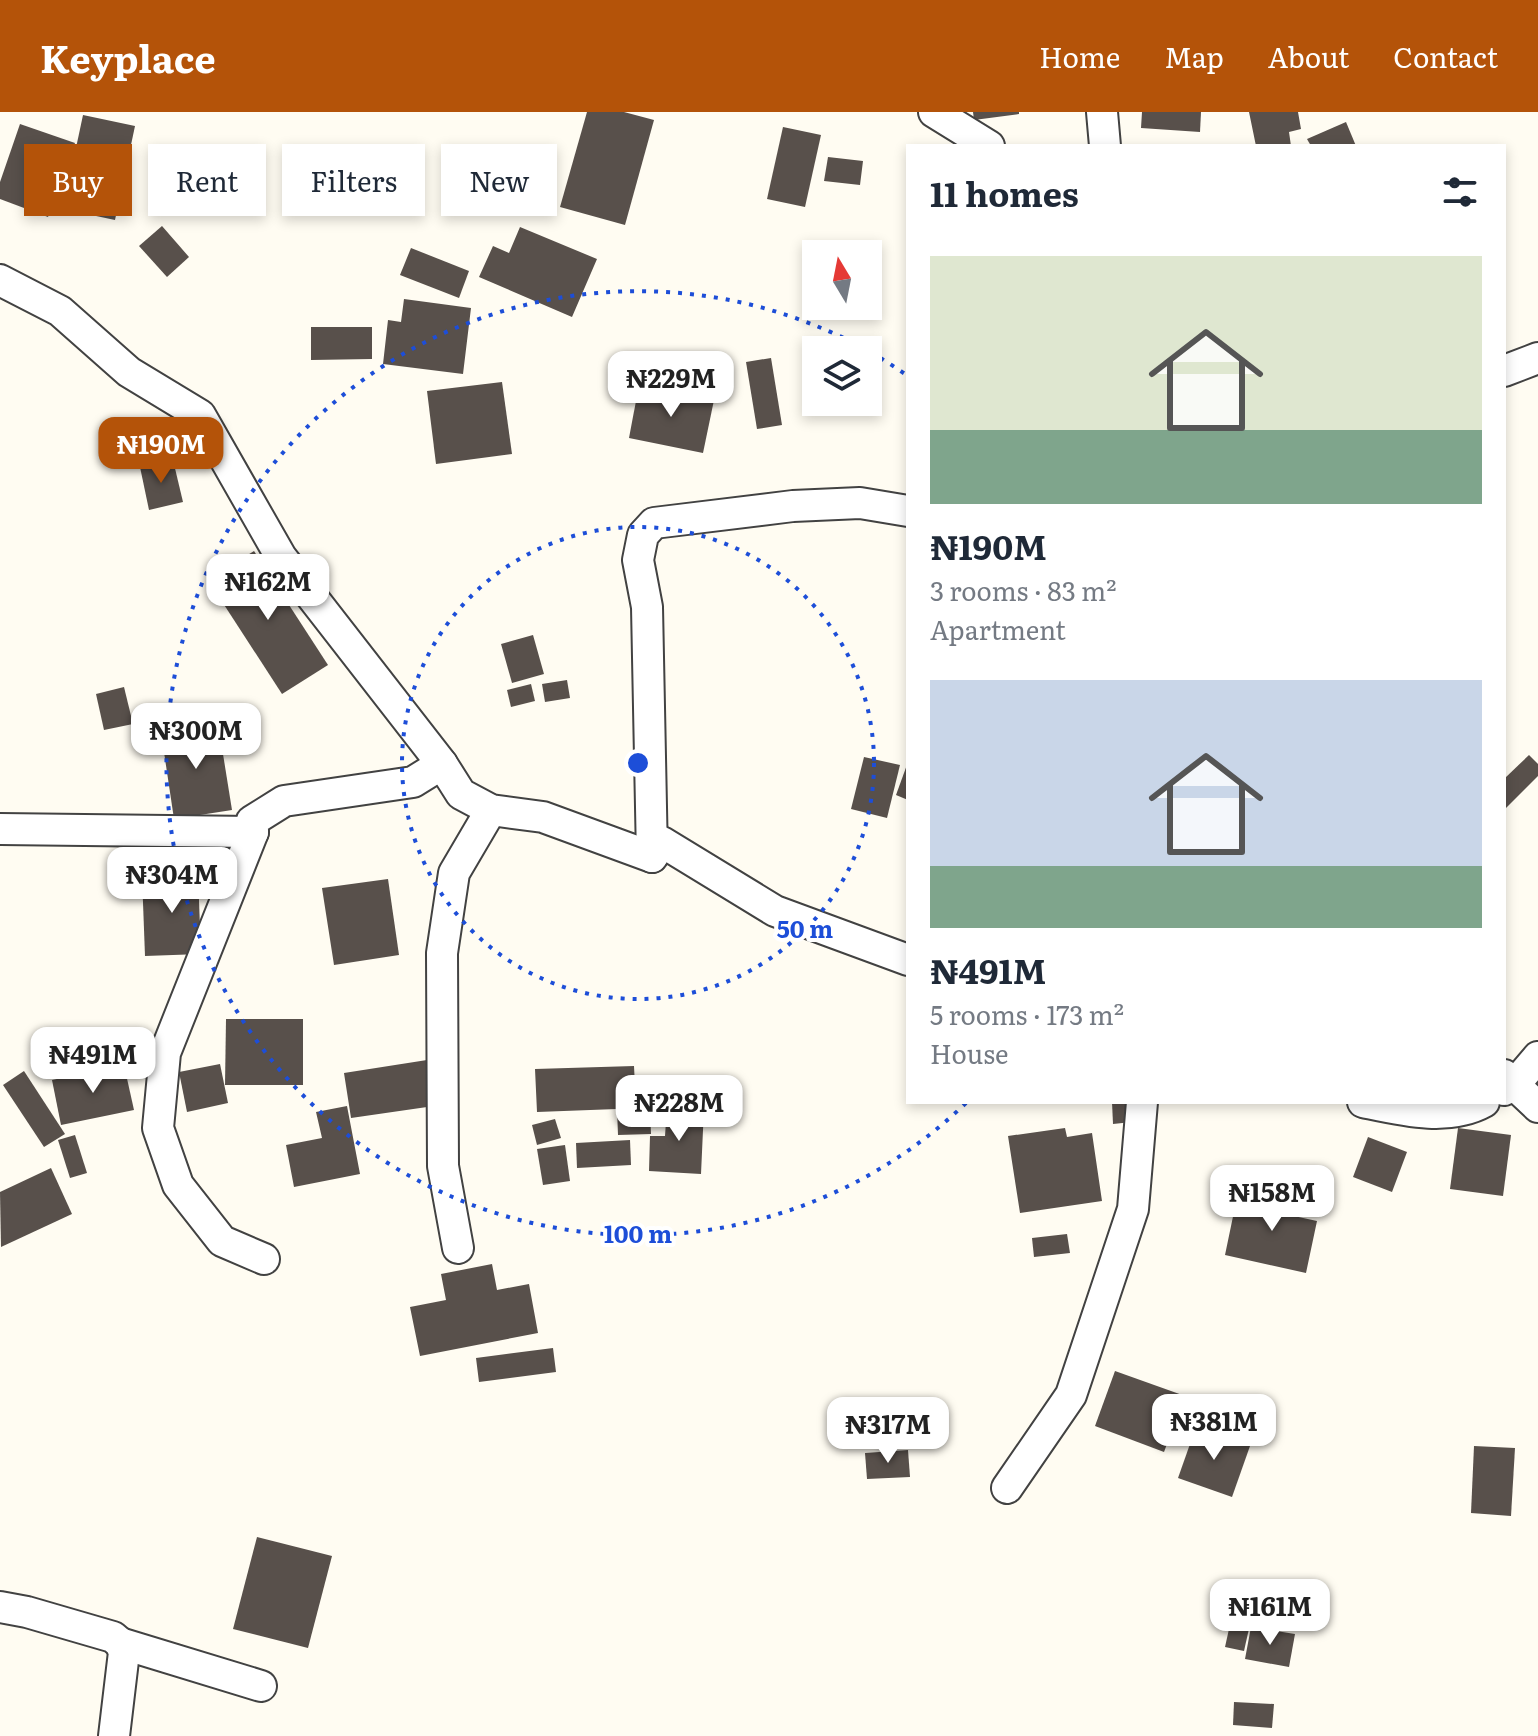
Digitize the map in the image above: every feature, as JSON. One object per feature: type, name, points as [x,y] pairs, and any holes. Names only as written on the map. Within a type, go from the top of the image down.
[{"type":"street","points":[[934,112],[986,144]]},
{"type":"street","points":[[1102,112],[1105,144]]},
{"type":"street","points":[[1,279],[60,311],[129,372],[200,415],[281,557],[442,764],[461,794],[491,810],[543,817],[652,857]]},
{"type":"street","points":[[1506,370],[1538,358]]},
{"type":"street","points":[[652,857],[647,607],[638,560],[643,535],[654,523],[793,506],[860,503],[906,511]]},
{"type":"street","points":[[264,1259],[222,1241],[178,1185],[158,1128],[165,1053],[253,832],[252,821],[284,801],[413,782],[442,764]]},
{"type":"street","points":[[458,1248],[443,1166],[442,953],[454,873],[491,810]]},
{"type":"street","points":[[0,829],[253,832]]},
{"type":"street","points":[[652,857],[662,842],[775,911],[906,959]]},
{"type":"street","points":[[1538,1057],[1508,1083],[1538,1107]]},
{"type":"street","points":[[1007,1488],[1071,1395],[1133,1209],[1142,1104]]},
{"type":"street","points":[[1373,1104],[1414,1112],[1468,1111],[1480,1104]]},
{"type":"street","points":[[0,1607],[113,1637],[120,1643],[261,1686]]},
{"type":"street","points":[[114,1736],[124,1652],[120,1643]]},
{"type":"building","points":[[587,112],[624,112],[654,120],[625,225],[560,207]]},
{"type":"building","points":[[973,112],[1019,112],[1019,114],[974,120]]},
{"type":"building","points":[[1142,112],[1201,112],[1200,132],[1141,128]]},
{"type":"building","points":[[1249,112],[1298,112],[1301,129],[1289,132],[1291,144],[1256,144]]},
{"type":"building","points":[[83,115],[135,126],[131,144],[77,144]]},
{"type":"building","points":[[1346,122],[1355,144],[1310,144],[1307,139]]},
{"type":"building","points":[[20,124],[75,143],[24,144],[24,208],[0,199],[0,182]]},
{"type":"building","points":[[783,127],[821,135],[805,207],[767,199]]},
{"type":"building","points":[[828,157],[863,161],[860,185],[824,181]]},
{"type":"building","points":[[162,226],[189,257],[167,277],[139,246]]},
{"type":"building","points":[[520,227],[597,259],[572,317],[479,277],[493,246],[509,253]]},
{"type":"building","points":[[411,248],[469,271],[459,298],[400,275]]},
{"type":"building","points":[[404,299],[471,308],[463,374],[383,364],[388,320],[401,322]]},
{"type":"building","points":[[311,327],[372,327],[372,359],[311,360]]},
{"type":"building","points":[[771,358],[782,425],[757,429],[746,362]]},
{"type":"building","points":[[502,382],[512,454],[436,464],[427,391]]},
{"type":"building","points":[[639,385],[714,400],[703,453],[629,438]]},
{"type":"building","points":[[173,460],[183,502],[149,510],[140,467]]},
{"type":"building","points":[[254,551],[328,665],[282,694],[208,580]]},
{"type":"building","points":[[533,635],[544,674],[512,683],[501,644]]},
{"type":"building","points":[[567,680],[570,698],[545,702],[542,684]]},
{"type":"building","points":[[531,684],[535,701],[511,707],[507,690]]},
{"type":"building","points":[[124,687],[133,724],[104,730],[96,694]]},
{"type":"building","points":[[218,723],[232,810],[174,819],[161,732]]},
{"type":"building","points":[[1529,755],[1538,764],[1538,776],[1506,808],[1506,777]]},
{"type":"building","points":[[864,757],[900,765],[887,818],[851,809]]},
{"type":"building","points":[[906,768],[906,799],[896,795]]},
{"type":"building","points":[[198,874],[201,954],[145,956],[142,876]]},
{"type":"building","points":[[388,879],[399,955],[334,965],[322,888]]},
{"type":"building","points":[[226,1019],[303,1019],[303,1085],[225,1085]]},
{"type":"building","points":[[427,1060],[434,1106],[351,1118],[344,1073]]},
{"type":"building","points":[[220,1064],[228,1103],[187,1112],[179,1072]]},
{"type":"building","points":[[124,1065],[134,1110],[61,1125],[52,1080]]},
{"type":"building","points":[[634,1066],[636,1106],[650,1106],[651,1134],[618,1135],[617,1109],[537,1112],[535,1069]]},
{"type":"building","points":[[24,1071],[65,1134],[44,1147],[3,1085]]},
{"type":"building","points":[[1112,1104],[1131,1104],[1132,1122],[1113,1124]]},
{"type":"building","points":[[347,1106],[360,1174],[294,1187],[286,1145],[322,1138],[316,1112]]},
{"type":"building","points":[[667,1107],[704,1108],[701,1174],[649,1171],[650,1136],[665,1136]]},
{"type":"building","points":[[555,1119],[561,1138],[537,1145],[532,1125]]},
{"type":"building","points":[[1065,1128],[1067,1137],[1092,1133],[1102,1201],[1020,1213],[1008,1136]]},
{"type":"building","points":[[1458,1128],[1511,1135],[1503,1196],[1450,1189]]},
{"type":"building","points":[[75,1135],[87,1173],[70,1178],[58,1140]]},
{"type":"building","points":[[1368,1137],[1407,1152],[1392,1192],[1353,1177]]},
{"type":"building","points":[[630,1140],[631,1165],[577,1168],[576,1143]]},
{"type":"building","points":[[565,1145],[570,1181],[543,1185],[537,1149]]},
{"type":"building","points":[[51,1168],[72,1214],[1,1247],[0,1192]]},
{"type":"building","points":[[1259,1190],[1297,1198],[1294,1216],[1317,1221],[1306,1273],[1225,1255],[1236,1202],[1255,1206]]},
{"type":"building","points":[[1067,1234],[1070,1253],[1034,1257],[1032,1238]]},
{"type":"building","points":[[492,1264],[497,1290],[529,1284],[538,1333],[420,1356],[410,1307],[446,1300],[441,1274]]},
{"type":"building","points":[[553,1348],[556,1372],[479,1382],[476,1358]]},
{"type":"building","points":[[1115,1371],[1185,1396],[1164,1452],[1095,1426]]},
{"type":"building","points":[[1196,1427],[1250,1446],[1232,1497],[1178,1478]]},
{"type":"building","points":[[1474,1446],[1515,1448],[1511,1516],[1471,1513]]},
{"type":"building","points":[[908,1450],[910,1477],[867,1479],[865,1453]]},
{"type":"building","points":[[257,1537],[332,1556],[308,1648],[233,1629]]},
{"type":"building","points":[[1231,1620],[1250,1624],[1244,1651],[1225,1647]]},
{"type":"building","points":[[1251,1627],[1295,1634],[1289,1667],[1245,1659]]},
{"type":"building","points":[[1234,1702],[1274,1704],[1272,1728],[1233,1725]]}]
